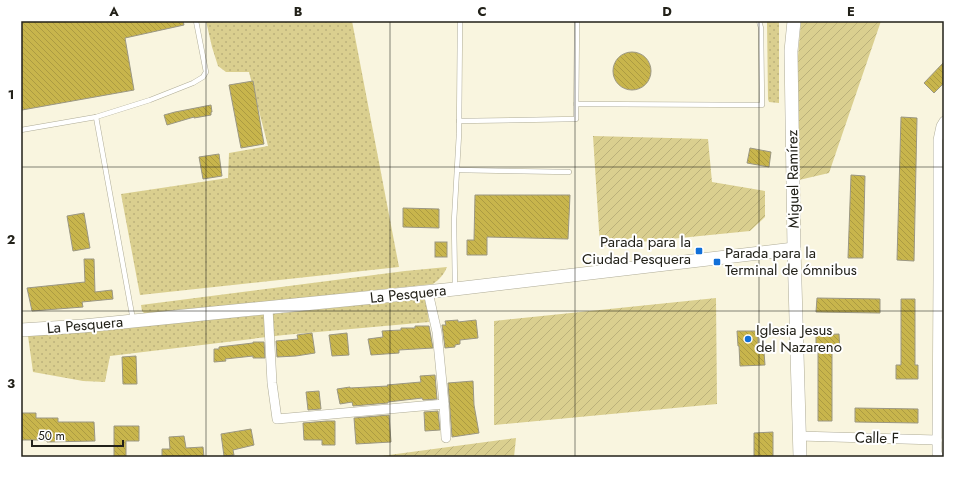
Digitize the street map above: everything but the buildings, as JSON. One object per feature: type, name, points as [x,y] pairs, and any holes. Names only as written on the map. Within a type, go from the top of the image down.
[{"type":"main road","name":"Miguel Ramírez","points":[[794,21],[791,52],[794,249],[800,457]]},
{"type":"main road","name":"La Pesquera","points":[[21,330],[83,326],[428,292],[794,249]]},
{"type":"street","points":[[939,457],[936,440],[941,295],[938,140],[941,126],[944,121]]},
{"type":"street","points":[[428,292],[437,332],[446,438]]},
{"type":"street","points":[[268,308],[272,383],[277,419],[444,404]]},
{"type":"street","name":"Calle F","points":[[799,436],[936,440]]},
{"type":"lane","points":[[21,130],[96,117],[150,100],[193,83],[203,77],[206,72],[196,21]]},
{"type":"lane","points":[[455,289],[454,221],[459,121],[460,21]]},
{"type":"lane","points":[[459,121],[576,119],[577,21]]},
{"type":"lane","points":[[576,104],[762,105],[761,28],[759,21]]},
{"type":"lane","points":[[96,117],[133,321]]},
{"type":"lane","points":[[457,170],[570,172]]},
{"type":"shaded area","points":[[206,21],[352,21],[399,267],[140,295],[121,194],[228,178],[229,153],[268,146],[249,72],[226,72],[218,66]]},
{"type":"shaded area","points":[[767,21],[779,21],[779,103],[769,102],[768,99]]},
{"type":"shaded area","points":[[801,21],[881,21],[829,173],[799,180],[798,56]]},
{"type":"shaded area","points":[[593,136],[708,139],[712,182],[765,191],[765,217],[750,231],[600,246]]},
{"type":"shaded area","points":[[447,267],[442,276],[433,284],[149,314],[142,311],[141,305],[405,271]]},
{"type":"shaded area","points":[[426,298],[429,322],[284,335],[110,356],[105,382],[83,381],[33,372],[28,336],[283,313]]},
{"type":"shaded area","points":[[716,298],[717,404],[494,425],[494,321]]},
{"type":"shaded area","points":[[516,438],[514,457],[374,457]]},
{"type":"place","name":"Parada para la Ciudad Pesquera","points":[[699,251]]},
{"type":"place","name":"Parada para la Terminal de ómnibus","points":[[717,262]]},
{"type":"place","name":"Iglesia Jesus del Nazareno","points":[[748,339]]}]
